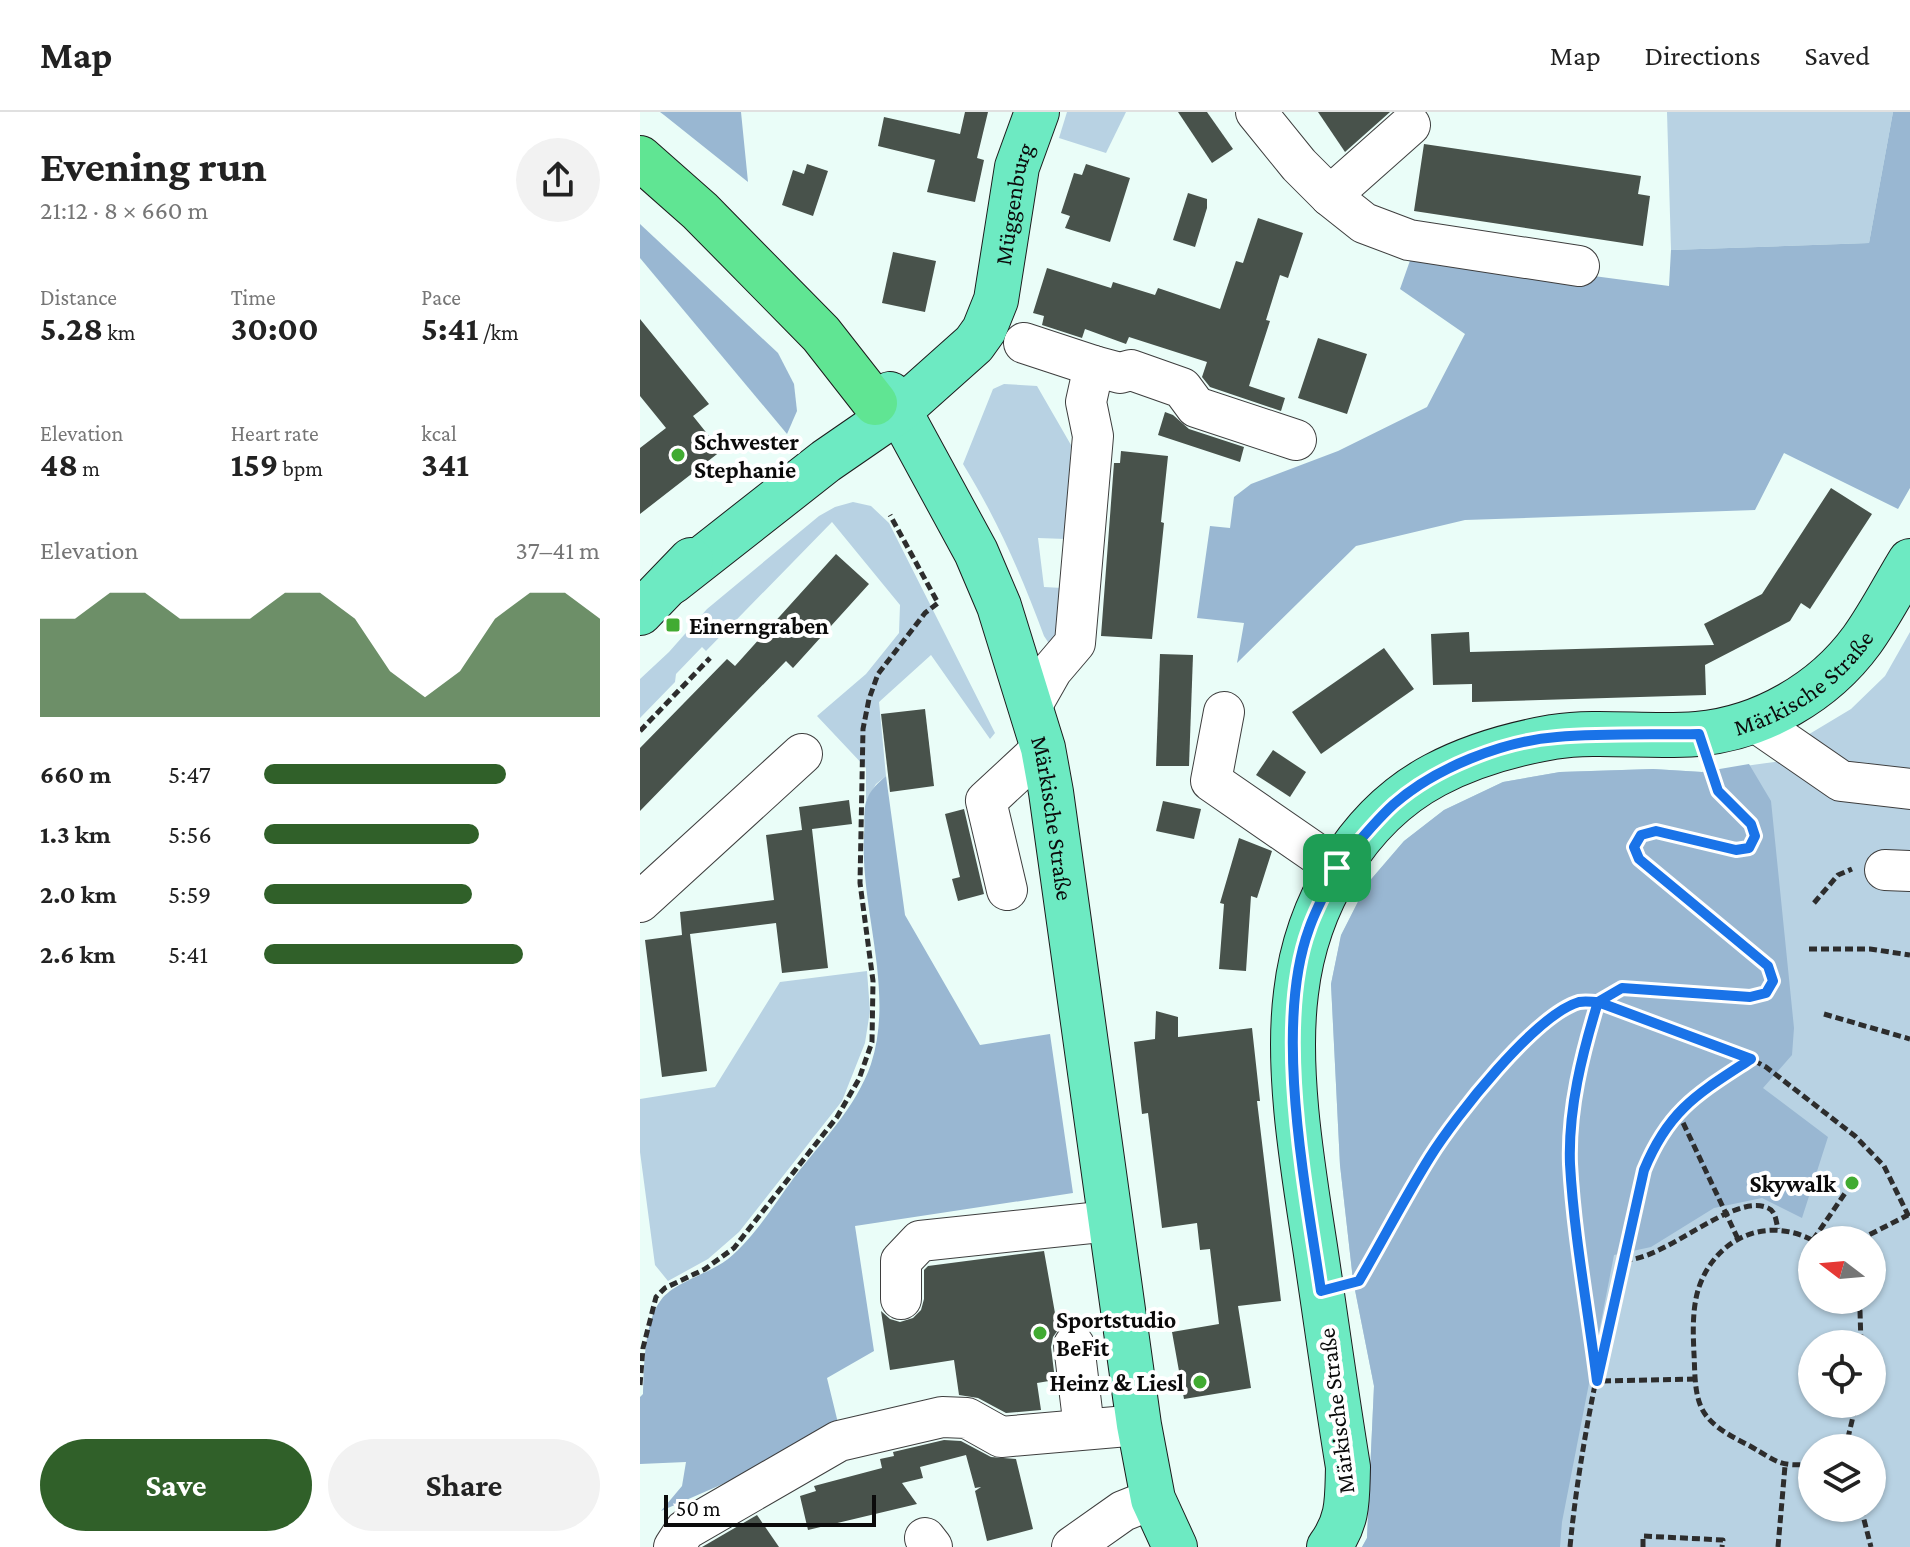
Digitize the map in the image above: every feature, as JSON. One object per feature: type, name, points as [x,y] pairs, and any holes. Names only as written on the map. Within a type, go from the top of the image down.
[{"type":"highway","points":[[640,158],[700,211],[742,241],[846,339],[887,407]]},
{"type":"main road","name":"Müggenburg","points":[[887,407],[978,328],[996,300],[1017,167],[1037,112]]},
{"type":"main road","points":[[640,613],[699,551],[887,407]]},
{"type":"main road","name":"Märkische Straße","points":[[887,407],[965,559],[1037,728],[1051,792],[1139,1425],[1153,1499],[1175,1547]]},
{"type":"main road","name":"Märkische Straße","points":[[1329,1547],[1341,1531],[1347,1506],[1348,1467],[1301,1158],[1294,1065],[1295,996],[1309,929],[1337,868],[1395,803],[1434,775],[1491,751],[1555,737],[1699,734],[1754,721],[1797,701],[1829,678],[1862,640],[1910,561]]},
{"type":"street","points":[[1256,112],[1299,165],[1330,196],[1364,223],[1409,240],[1579,266]]},
{"type":"street","points":[[1330,196],[1410,125]]},
{"type":"street","points":[[1024,343],[1090,384],[1131,370],[1182,388],[1196,407],[1296,440]]},
{"type":"street","name":"Märkische Straße","points":[[1037,728],[1052,670],[1075,643],[1093,436],[1090,384]]},
{"type":"street","points":[[1224,712],[1211,781],[1337,868]]},
{"type":"street","points":[[1754,721],[1841,781],[1910,789]]},
{"type":"street","points":[[1007,890],[986,801],[1037,728]]},
{"type":"street","points":[[640,902],[802,754]]},
{"type":"street","points":[[901,1299],[901,1261],[920,1241],[1110,1221]]},
{"type":"street","points":[[1074,1345],[1084,1428]]},
{"type":"street","points":[[674,1547],[685,1530],[839,1441],[942,1417],[967,1418],[1001,1437],[1139,1425]]},
{"type":"street","points":[[1072,1547],[1123,1511],[1153,1499]]},
{"type":"path","points":[[640,1385],[643,1348],[656,1297],[665,1288],[705,1269],[734,1248],[837,1117],[859,1079],[872,1042],[873,981],[860,883],[863,729],[878,674],[925,613],[938,603],[890,515]]},
{"type":"path","points":[[640,731],[710,658]]},
{"type":"path","points":[[1597,1381],[1570,1162],[1573,1106],[1584,1047],[1598,1002],[1622,988],[1750,997],[1766,993],[1773,981],[1768,966],[1639,859],[1634,847],[1641,835],[1656,831],[1736,850],[1749,848],[1755,836],[1751,824],[1718,791],[1699,734]]},
{"type":"path","points":[[1814,903],[1838,875],[1854,869],[1898,870]]},
{"type":"path","points":[[1809,949],[1870,949],[1910,955]]},
{"type":"path","points":[[1321,1291],[1359,1281],[1432,1155],[1479,1093],[1527,1039],[1562,1010],[1581,1002],[1598,1002],[1766,1067],[1855,1136],[1884,1166],[1909,1217],[1886,1228]]},
{"type":"path","points":[[1824,1014],[1910,1039]]},
{"type":"path","points":[[1570,1547],[1574,1500],[1597,1381],[1644,1170],[1654,1145],[1678,1112],[1693,1097],[1751,1059]]},
{"type":"path","points":[[1678,1112],[1738,1239]]},
{"type":"path","points":[[1823,1226],[1852,1183]]},
{"type":"path","points":[[1624,1260],[1638,1260],[1696,1228],[1749,1207],[1768,1208],[1774,1213],[1778,1229]]},
{"type":"path","points":[[1798,1233],[1778,1229],[1757,1231],[1738,1239],[1711,1263],[1698,1289],[1693,1324],[1695,1379],[1702,1409],[1717,1428],[1785,1466],[1798,1465]]},
{"type":"path","points":[[1597,1381],[1695,1379]]},
{"type":"path","points":[[1778,1547],[1785,1466]]},
{"type":"path","points":[[1865,1522],[1871,1547]]},
{"type":"path","points":[[1643,1547],[1643,1536],[1723,1540],[1722,1547]]},
{"type":"shaded area","points":[[660,112],[741,112],[748,182],[664,115]]},
{"type":"shaded area","points":[[1067,112],[1126,112],[1106,153],[1059,138]]},
{"type":"shaded area","points":[[1667,112],[1893,112],[1869,243],[1671,250]]},
{"type":"shaded area","points":[[1893,112],[1910,112],[1910,488],[1898,509],[1784,453],[1755,510],[1465,520],[1356,546],[1237,663],[1244,623],[1197,618],[1210,526],[1230,528],[1234,497],[1251,484],[1338,451],[1427,407],[1465,334],[1400,289],[1413,252],[1669,286],[1671,250],[1869,243]]},
{"type":"shaded area","points":[[640,224],[778,353],[794,384],[797,411],[787,434],[640,258]]},
{"type":"shaded area","points":[[1004,384],[1037,386],[1071,445],[1066,539],[1038,538],[1044,587],[1063,588],[1056,642],[1048,642],[1044,636],[1008,548],[963,464],[993,389]]},
{"type":"shaded area","points":[[853,502],[871,506],[889,523],[995,733],[990,739],[931,655],[879,702],[886,776],[876,784],[866,801],[866,768],[817,716],[866,674],[899,633],[900,605],[832,522],[706,651],[702,647],[676,674],[675,682],[640,718],[640,679],[707,609],[819,516]]},
{"type":"shaded area","points":[[1910,632],[1910,1547],[1362,1547],[1367,1538],[1374,1386],[1353,1280],[1340,1165],[1331,984],[1341,936],[1367,884],[1404,841],[1444,810],[1503,782],[1560,772],[1653,769],[1702,772],[1781,761],[1801,739],[1851,709],[1885,676]]},
{"type":"shaded area","points":[[1749,764],[1771,801],[1794,1028],[1792,1055],[1763,1088],[1828,1137],[1802,1218],[1762,1198],[1714,1208],[1651,1247],[1614,1255],[1562,1522],[1560,1547],[1362,1547],[1367,1538],[1374,1386],[1353,1280],[1340,1165],[1331,984],[1341,935],[1367,884],[1404,841],[1444,810],[1503,782],[1560,772],[1653,769],[1702,772]]},
{"type":"shaded area","points":[[886,776],[905,915],[980,1045],[1050,1034],[1073,1193],[855,1226],[874,1351],[827,1378],[838,1423],[766,1465],[661,1511],[682,1486],[686,1462],[640,1464],[640,1397],[643,1394],[648,1332],[655,1309],[674,1288],[728,1259],[746,1241],[847,1110],[871,1064],[879,1008],[864,863],[865,812],[871,792]]},
{"type":"shaded area","points":[[867,971],[870,1011],[865,1043],[842,1101],[739,1232],[708,1259],[668,1281],[655,1265],[640,1152],[640,1099],[715,1087],[780,982]]},
{"type":"building","points":[[965,112],[988,112],[977,158],[984,160],[975,202],[927,192],[935,160],[878,146],[884,117],[960,134]]},
{"type":"building","points":[[1178,112],[1207,112],[1233,149],[1212,163]]},
{"type":"building","points":[[1318,112],[1390,112],[1345,152]]},
{"type":"building","points":[[1424,144],[1641,176],[1638,194],[1650,196],[1643,246],[1414,211]]},
{"type":"building","points":[[807,164],[828,171],[813,216],[782,205],[793,170],[804,174]]},
{"type":"building","points":[[1086,164],[1130,178],[1110,242],[1065,228],[1070,216],[1061,213],[1074,173],[1082,175]]},
{"type":"building","points":[[1188,193],[1207,199],[1195,247],[1173,240]]},
{"type":"building","points":[[1258,218],[1303,233],[1288,278],[1280,275],[1266,320],[1270,321],[1249,386],[1285,398],[1281,411],[1210,387],[1202,377],[1207,362],[1129,337],[1126,344],[1085,329],[1082,338],[1042,325],[1044,316],[1033,313],[1047,268],[1111,288],[1113,282],[1155,295],[1158,288],[1220,309],[1236,261],[1243,263]]},
{"type":"building","points":[[893,252],[936,261],[925,312],[882,303]]},
{"type":"building","points":[[640,319],[709,404],[693,416],[721,451],[640,514],[640,448],[666,428],[640,396]]},
{"type":"building","points":[[1318,338],[1367,354],[1347,414],[1298,398]]},
{"type":"building","points":[[1165,412],[1189,429],[1244,447],[1240,462],[1158,435]]},
{"type":"building","points":[[1121,451],[1168,456],[1152,639],[1101,636],[1114,463],[1120,463]]},
{"type":"building","points":[[1831,488],[1872,514],[1810,609],[1801,603],[1790,621],[1705,665],[1706,695],[1472,702],[1472,684],[1433,685],[1431,634],[1469,632],[1470,652],[1714,645],[1704,624],[1762,594]]},
{"type":"building","points":[[836,554],[869,584],[793,668],[786,661],[640,811],[640,748],[727,659],[735,666]]},
{"type":"building","points":[[1384,648],[1414,689],[1321,754],[1292,712]]},
{"type":"building","points":[[1160,654],[1193,655],[1189,766],[1156,766]]},
{"type":"building","points":[[925,709],[934,786],[890,792],[881,714]]},
{"type":"building","points":[[1273,750],[1306,772],[1290,797],[1256,775]]},
{"type":"building","points":[[849,800],[852,824],[812,829],[828,968],[782,973],[776,923],[690,934],[707,1071],[662,1077],[645,940],[682,935],[680,912],[774,900],[766,835],[802,830],[799,807]]},
{"type":"building","points":[[1163,801],[1201,809],[1194,839],[1156,831]]},
{"type":"building","points":[[964,809],[984,894],[958,901],[952,879],[960,877],[945,814]]},
{"type":"building","points":[[1239,838],[1272,851],[1257,898],[1251,896],[1246,971],[1219,969],[1224,904],[1220,903]]},
{"type":"building","points":[[1156,1011],[1178,1017],[1178,1037],[1252,1028],[1260,1101],[1257,1101],[1281,1301],[1238,1306],[1251,1388],[1184,1399],[1172,1332],[1219,1324],[1210,1249],[1200,1250],[1197,1223],[1162,1228],[1148,1113],[1142,1114],[1134,1042],[1155,1039]]},
{"type":"building","points":[[1044,1251],[1058,1330],[1051,1347],[1055,1380],[1037,1383],[1041,1410],[1006,1413],[978,1398],[959,1395],[954,1360],[890,1370],[881,1311],[890,1319],[900,1322],[913,1318],[921,1310],[924,1270],[928,1266]]},
{"type":"building","points":[[944,1440],[961,1441],[991,1457],[1016,1459],[1033,1529],[987,1541],[975,1491],[981,1487],[975,1488],[966,1455],[920,1467],[923,1478],[902,1483],[917,1504],[808,1530],[800,1496],[816,1491],[814,1486],[882,1468],[880,1459],[894,1456],[893,1452]]},
{"type":"building","points":[[757,1515],[779,1547],[702,1547]]},
{"type":"place","name":"Schwester Stephanie","points":[[678,455]]},
{"type":"place","name":"Einerngraben","points":[[673,625]]},
{"type":"place","name":"Skywalk","points":[[1852,1183]]},
{"type":"place","name":"Sportstudio BeFit","points":[[1040,1333]]},
{"type":"place","name":"Heinz & Liesl","points":[[1200,1382]]},
{"type":"route","points":[[1337,868],[1309,929],[1295,996],[1294,1065],[1301,1158],[1321,1291],[1359,1281],[1432,1155],[1479,1093],[1527,1039],[1562,1010],[1581,1002],[1598,1002],[1584,1047],[1573,1106],[1570,1162],[1597,1381],[1644,1170],[1654,1145],[1665,1127],[1693,1097],[1751,1059],[1598,1002],[1622,988],[1750,997],[1766,993],[1773,981],[1768,966],[1639,859],[1634,847],[1641,835],[1656,831],[1736,850],[1749,848],[1755,836],[1751,824],[1718,791],[1699,734],[1555,737],[1491,751],[1434,775],[1395,803],[1337,868]]}]
